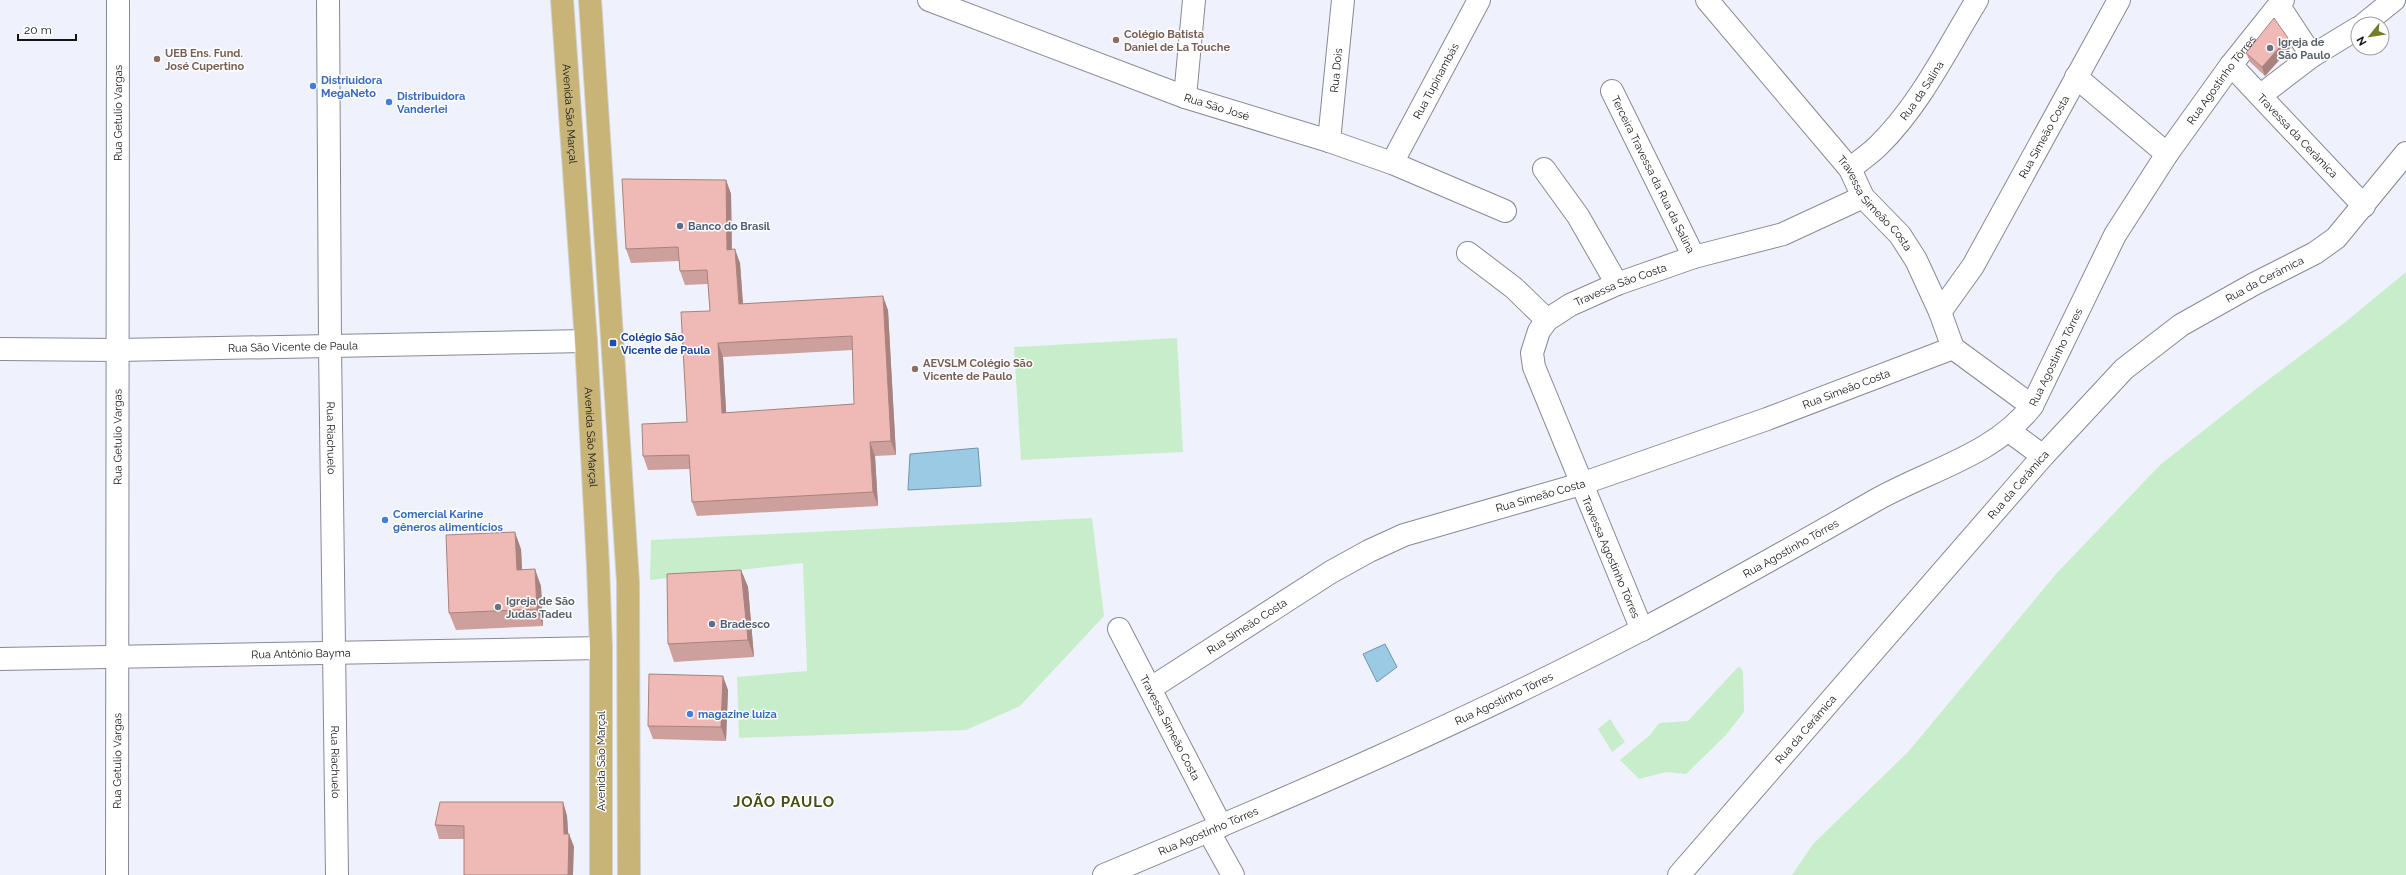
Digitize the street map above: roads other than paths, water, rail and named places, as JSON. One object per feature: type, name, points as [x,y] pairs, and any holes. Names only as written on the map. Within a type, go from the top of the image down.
[{"type":"main road","name":"Avenida São Marçal","points":[[562,0],[586,341],[601,648],[601,875]]},
{"type":"main road","points":[[590,0],[628,582],[629,875]]},
{"type":"street","name":"Rua Getulio Vargas","points":[[117,875],[118,0]]},
{"type":"street","name":"Rua Riachuelo","points":[[328,0],[330,346],[336,653],[337,875]]},
{"type":"street","name":"Rua São José","points":[[929,0],[1185,97],[1329,141],[1392,163],[1504,211]]},
{"type":"street","points":[[1185,97],[1194,0]]},
{"type":"street","name":"Rua Dois","points":[[1329,141],[1343,0]]},
{"type":"street","name":"Rua Tupinambás","points":[[1392,163],[1479,0]]},
{"type":"street","name":"Travessa Simeão Costa","points":[[1707,0],[1850,169],[1863,197],[1900,235],[1916,260],[1940,312],[1953,348]]},
{"type":"street","name":"Rua da Salina","points":[[1850,169],[1878,146],[1897,125],[1914,102],[1977,0]]},
{"type":"street","name":"Rua Simeão Costa","points":[[1940,312],[1973,266],[2119,0]]},
{"type":"street","points":[[2374,16],[2394,0]]},
{"type":"street","points":[[2281,3],[2312,56]]},
{"type":"street","name":"Rua Agostinho Tôrres","points":[[1104,875],[1350,771],[1642,630],[1886,494],[1983,448],[2009,431],[2019,422],[2032,406],[2115,235],[2167,154],[2231,65],[2281,3]]},
{"type":"street","points":[[2261,95],[2312,56],[2350,33]]},
{"type":"street","name":"Travessa da Cerâmica","points":[[2231,65],[2261,95],[2364,206]]},
{"type":"street","points":[[2076,77],[2167,154]]},
{"type":"street","name":"Terceira Travessa da Rua da Salina","points":[[1612,91],[1694,257]]},
{"type":"street","name":"Rua da Cerâmica","points":[[1678,875],[2043,456],[2136,358],[2181,325],[2254,284],[2315,253],[2336,238],[2364,206],[2406,153]]},
{"type":"street","points":[[1544,169],[1561,190],[1578,216],[1617,284]]},
{"type":"street","name":"Travessa São Costa","points":[[1580,484],[1534,367],[1532,352],[1535,341],[1547,320],[1570,305],[1617,284],[1694,257],[1782,234],[1863,197]]},
{"type":"street","points":[[1468,253],[1514,288],[1547,320]]},
{"type":"street","name":"Rua São Vicente de Paula","points":[[0,349],[118,350],[586,341]]},
{"type":"street","points":[[1953,348],[2032,406]]},
{"type":"street","name":"Rua Simeão Costa","points":[[1150,688],[1331,572],[1369,551],[1404,535],[1580,484],[1767,419],[1953,348]]},
{"type":"street","points":[[2009,431],[2043,456]]},
{"type":"street","name":"Travessa Agostinho Tôrres","points":[[1580,484],[1642,630]]},
{"type":"street","name":"Travessa Simeão Costa","points":[[1118,629],[1150,688],[1215,829],[1233,875]]},
{"type":"street","name":"Rua Antônio Bayma","points":[[0,659],[601,648]]},
{"type":"water","points":[[978,448],[981,486],[908,490],[910,454]]},
{"type":"water","points":[[1385,644],[1397,667],[1377,682],[1363,654]]},
{"type":"place","name":"Colégio Batista Daniel de La Touche","points":[[1116,40]]},
{"type":"place","name":"Igreja de São Paulo","points":[[2270,48]]},
{"type":"place","name":"UEB Ens. Fund. José Cupertino","points":[[157,59]]},
{"type":"place","name":"Distriuidora MegaNeto","points":[[313,86]]},
{"type":"place","name":"Distribuidora Vanderlei","points":[[389,102]]},
{"type":"place","name":"Banco do Brasil","points":[[680,226]]},
{"type":"place","name":"Colégio São Vicente de Paula","points":[[613,343]]},
{"type":"place","name":"AEVSLM Colégio São Vicente de Paulo","points":[[915,369]]},
{"type":"place","name":"Comercial Karine gêneros alimentícios","points":[[385,520]]},
{"type":"place","name":"Igreja de São Judas Tadeu","points":[[498,607]]},
{"type":"place","name":"Bradesco","points":[[712,624]]},
{"type":"place","name":"magazine luiza","points":[[690,714]]},
{"type":"district","name":"JOÃO PAULO","points":[[784,802]]}]
